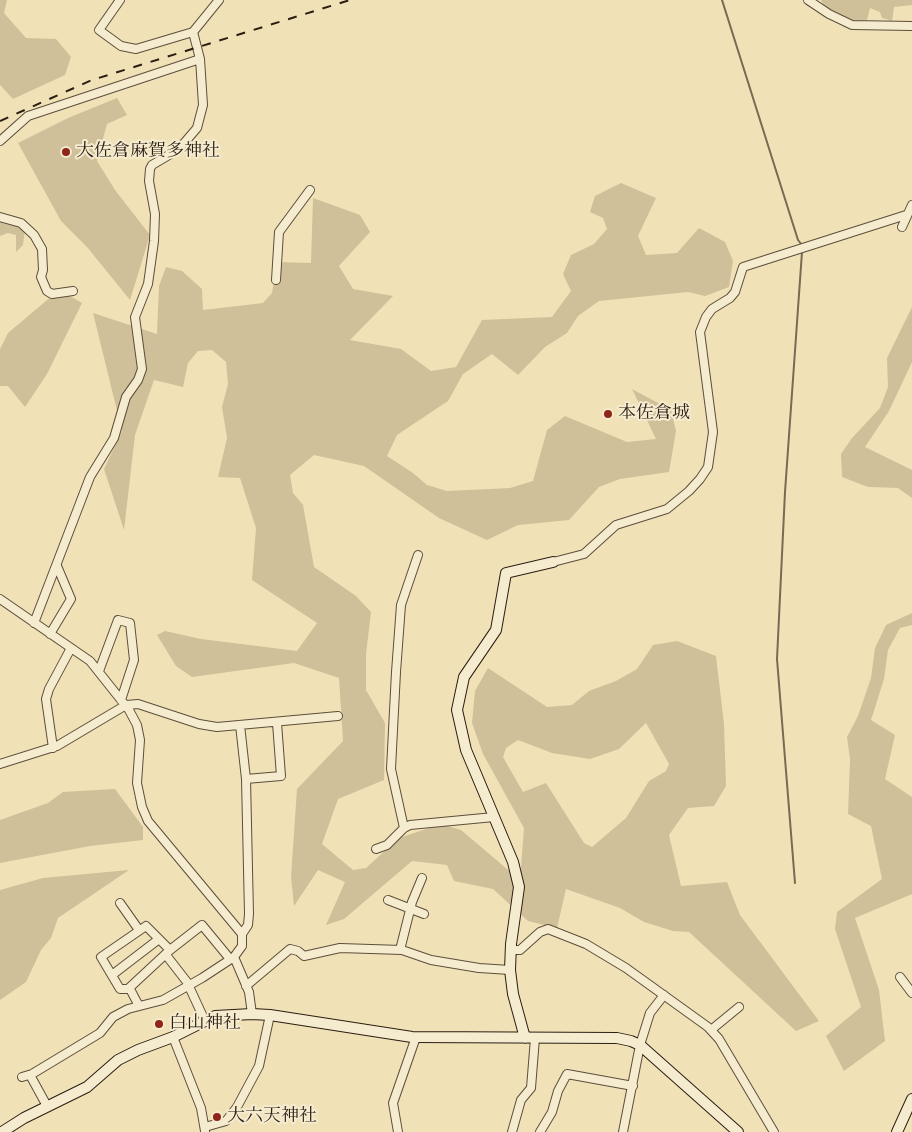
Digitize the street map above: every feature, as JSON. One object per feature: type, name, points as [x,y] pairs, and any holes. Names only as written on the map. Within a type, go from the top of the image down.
[{"type":"street","points":[[120,0],[99,30],[121,46],[136,49],[193,32],[219,0]]},
{"type":"street","points":[[808,0],[829,14],[852,25],[912,26]]},
{"type":"street","points":[[34,623],[90,477],[114,438],[126,397],[138,380],[142,369],[135,317],[148,284],[154,241],[155,214],[149,181],[150,169],[179,149],[197,128],[202,105],[200,59],[193,32]]},
{"type":"street","points":[[0,141],[28,116],[200,59]]},
{"type":"street","points":[[276,280],[279,232],[310,190]]},
{"type":"street","points":[[902,227],[912,204]]},
{"type":"street","points":[[516,1131],[521,1100],[531,1088],[530,1038],[513,994],[510,970],[510,950],[519,887],[513,862],[462,739],[457,710],[459,692],[472,664],[490,643],[496,630],[506,573],[584,554],[616,525],[667,508],[689,491],[700,479],[708,467],[713,432],[700,332],[706,317],[712,310],[730,298],[735,292],[743,267],[906,215]]},
{"type":"street","points":[[0,217],[22,223],[34,235],[42,249],[43,270],[40,277],[47,291],[52,294],[73,291]]},
{"type":"street","points":[[404,828],[391,769],[401,606],[418,556]]},
{"type":"street","points":[[50,634],[72,598],[57,566]]},
{"type":"street","points":[[0,599],[71,648],[99,671],[110,689],[123,702],[137,725],[140,740],[138,796],[148,820],[242,934]]},
{"type":"street","points":[[99,671],[118,620],[130,623],[134,660],[123,702]]},
{"type":"street","points":[[54,748],[46,699],[49,689],[71,648]]},
{"type":"street","points":[[0,764],[54,748],[123,702],[138,704],[199,724],[217,727],[338,716]]},
{"type":"street","points":[[246,779],[281,776],[277,722]]},
{"type":"street","points":[[47,1106],[26,1076],[100,1033],[113,1017],[139,1006],[163,1000],[188,986],[232,958],[242,946],[242,934],[248,925],[250,914],[246,779],[240,726]]},
{"type":"street","points":[[376,849],[387,845],[404,828],[410,826],[494,817]]},
{"type":"street","points":[[400,950],[410,908],[422,878]]},
{"type":"street","points":[[388,900],[424,914]]},
{"type":"street","points":[[120,903],[139,930]]},
{"type":"street","points":[[205,1021],[188,986],[168,952],[159,939],[146,926],[101,957],[120,989],[130,989],[168,952],[202,925],[232,958],[246,986],[252,1014]]},
{"type":"street","points":[[510,950],[520,950],[540,932],[548,930],[586,944],[664,995],[711,1030],[719,1039],[774,1132]]},
{"type":"street","points":[[112,975],[159,939]]},
{"type":"street","points":[[246,986],[290,950],[298,951],[304,956],[340,948],[400,950],[416,953],[432,960],[479,968],[510,970]]},
{"type":"street","points":[[900,977],[912,993]]},
{"type":"street","points":[[130,989],[139,1006]]},
{"type":"street","points":[[623,1132],[640,1045],[650,1013],[664,995]]},
{"type":"street","points":[[711,1030],[739,1007]]},
{"type":"street","points":[[2,1132],[47,1106],[87,1087],[118,1060],[205,1021],[224,1014],[270,1014],[416,1037],[617,1038],[640,1045],[738,1132]]},
{"type":"street","points":[[174,1036],[202,1108],[205,1129],[226,1121],[237,1107],[259,1066],[270,1014]]},
{"type":"street","points":[[398,1132],[393,1103],[416,1037]]},
{"type":"street","points":[[540,1132],[552,1112],[558,1091],[567,1074],[633,1086]]},
{"type":"street","points":[[897,1132],[911,1106]]},
{"type":"shaded area","points":[[0,0],[7,0],[4,13],[26,38],[56,39],[71,57],[65,75],[13,99],[0,85]]},
{"type":"shaded area","points":[[821,0],[912,0],[912,5],[894,7],[892,21],[882,18],[880,12],[870,8],[867,20],[857,21],[849,20],[825,8]]},
{"type":"shaded area","points":[[117,98],[127,115],[107,124],[97,161],[115,190],[150,235],[130,300],[87,247],[61,221],[18,143],[68,118]]},
{"type":"shaded area","points":[[621,183],[656,198],[638,236],[646,255],[677,253],[699,228],[725,242],[733,261],[729,287],[705,296],[688,292],[599,301],[578,316],[567,333],[545,347],[518,375],[492,354],[463,374],[448,401],[397,435],[387,456],[427,485],[447,491],[510,488],[533,481],[547,430],[565,416],[627,442],[656,439],[632,389],[671,410],[676,431],[669,472],[620,479],[599,487],[569,520],[518,525],[487,540],[439,518],[364,466],[314,455],[290,475],[293,493],[303,505],[314,567],[356,596],[371,612],[366,654],[366,690],[385,723],[384,780],[338,799],[322,844],[353,870],[366,868],[399,838],[441,824],[461,830],[520,880],[524,828],[483,754],[472,723],[475,691],[488,668],[547,707],[572,705],[589,691],[616,681],[637,669],[653,645],[677,641],[716,656],[724,724],[726,786],[714,806],[688,808],[669,835],[681,886],[727,882],[740,915],[819,1021],[796,1031],[689,932],[673,931],[644,922],[620,908],[566,889],[557,928],[528,921],[493,889],[454,881],[447,865],[412,861],[344,919],[326,925],[345,882],[318,870],[294,906],[291,877],[297,789],[343,741],[339,678],[294,663],[192,677],[176,666],[157,635],[165,631],[201,639],[297,651],[317,623],[252,580],[256,528],[240,478],[218,477],[227,438],[222,407],[228,384],[226,362],[212,350],[198,351],[188,363],[183,387],[154,380],[135,435],[124,530],[104,469],[122,431],[93,313],[157,334],[159,286],[166,267],[182,271],[202,289],[203,310],[263,303],[272,293],[277,262],[311,263],[313,198],[360,215],[370,232],[339,266],[353,289],[393,296],[350,340],[401,349],[431,371],[456,367],[482,320],[552,317],[571,291],[563,274],[571,255],[594,244],[607,229],[603,218],[590,212],[595,196]],"holes":[[[646,723],[669,764],[666,771],[649,781],[626,818],[592,847],[584,843],[546,783],[523,792],[503,757],[506,748],[518,740],[552,753],[590,759],[619,749]]]},
{"type":"shaded area","points":[[0,218],[21,224],[25,230],[23,245],[16,252],[16,235],[8,233],[0,236]]},
{"type":"shaded area","points":[[59,290],[82,303],[47,374],[25,407],[8,386],[0,386],[0,349],[8,333]]},
{"type":"shaded area","points":[[912,307],[912,362],[889,411],[865,447],[912,470],[912,498],[898,488],[868,487],[842,477],[841,454],[852,438],[880,408],[888,387],[887,358]]},
{"type":"shaded area","points":[[912,613],[912,625],[900,628],[888,650],[884,679],[871,720],[895,735],[885,779],[912,797],[912,894],[855,918],[879,990],[885,1041],[844,1071],[826,1036],[861,1007],[835,929],[837,912],[882,879],[871,826],[848,814],[850,759],[847,737],[858,716],[871,678],[875,648],[886,625]]},
{"type":"shaded area","points":[[115,789],[143,827],[143,840],[90,846],[0,863],[0,820],[48,803],[63,792]]},
{"type":"shaded area","points":[[129,870],[58,918],[51,938],[41,950],[26,982],[0,1000],[0,890],[43,878]]},
{"type":"waterway","points":[[722,0],[798,240],[802,245]]},
{"type":"waterway","points":[[795,883],[777,659],[785,492],[802,252]]},
{"type":"railway","points":[[0,121],[92,80],[350,0]]},
{"type":"place","name":"大佐倉麻賀多神社","points":[[66,152]]},
{"type":"place","name":"本佐倉城","points":[[608,414]]},
{"type":"place","name":"白山神社","points":[[159,1024]]},
{"type":"place","name":"大六天神社","points":[[217,1117]]}]
